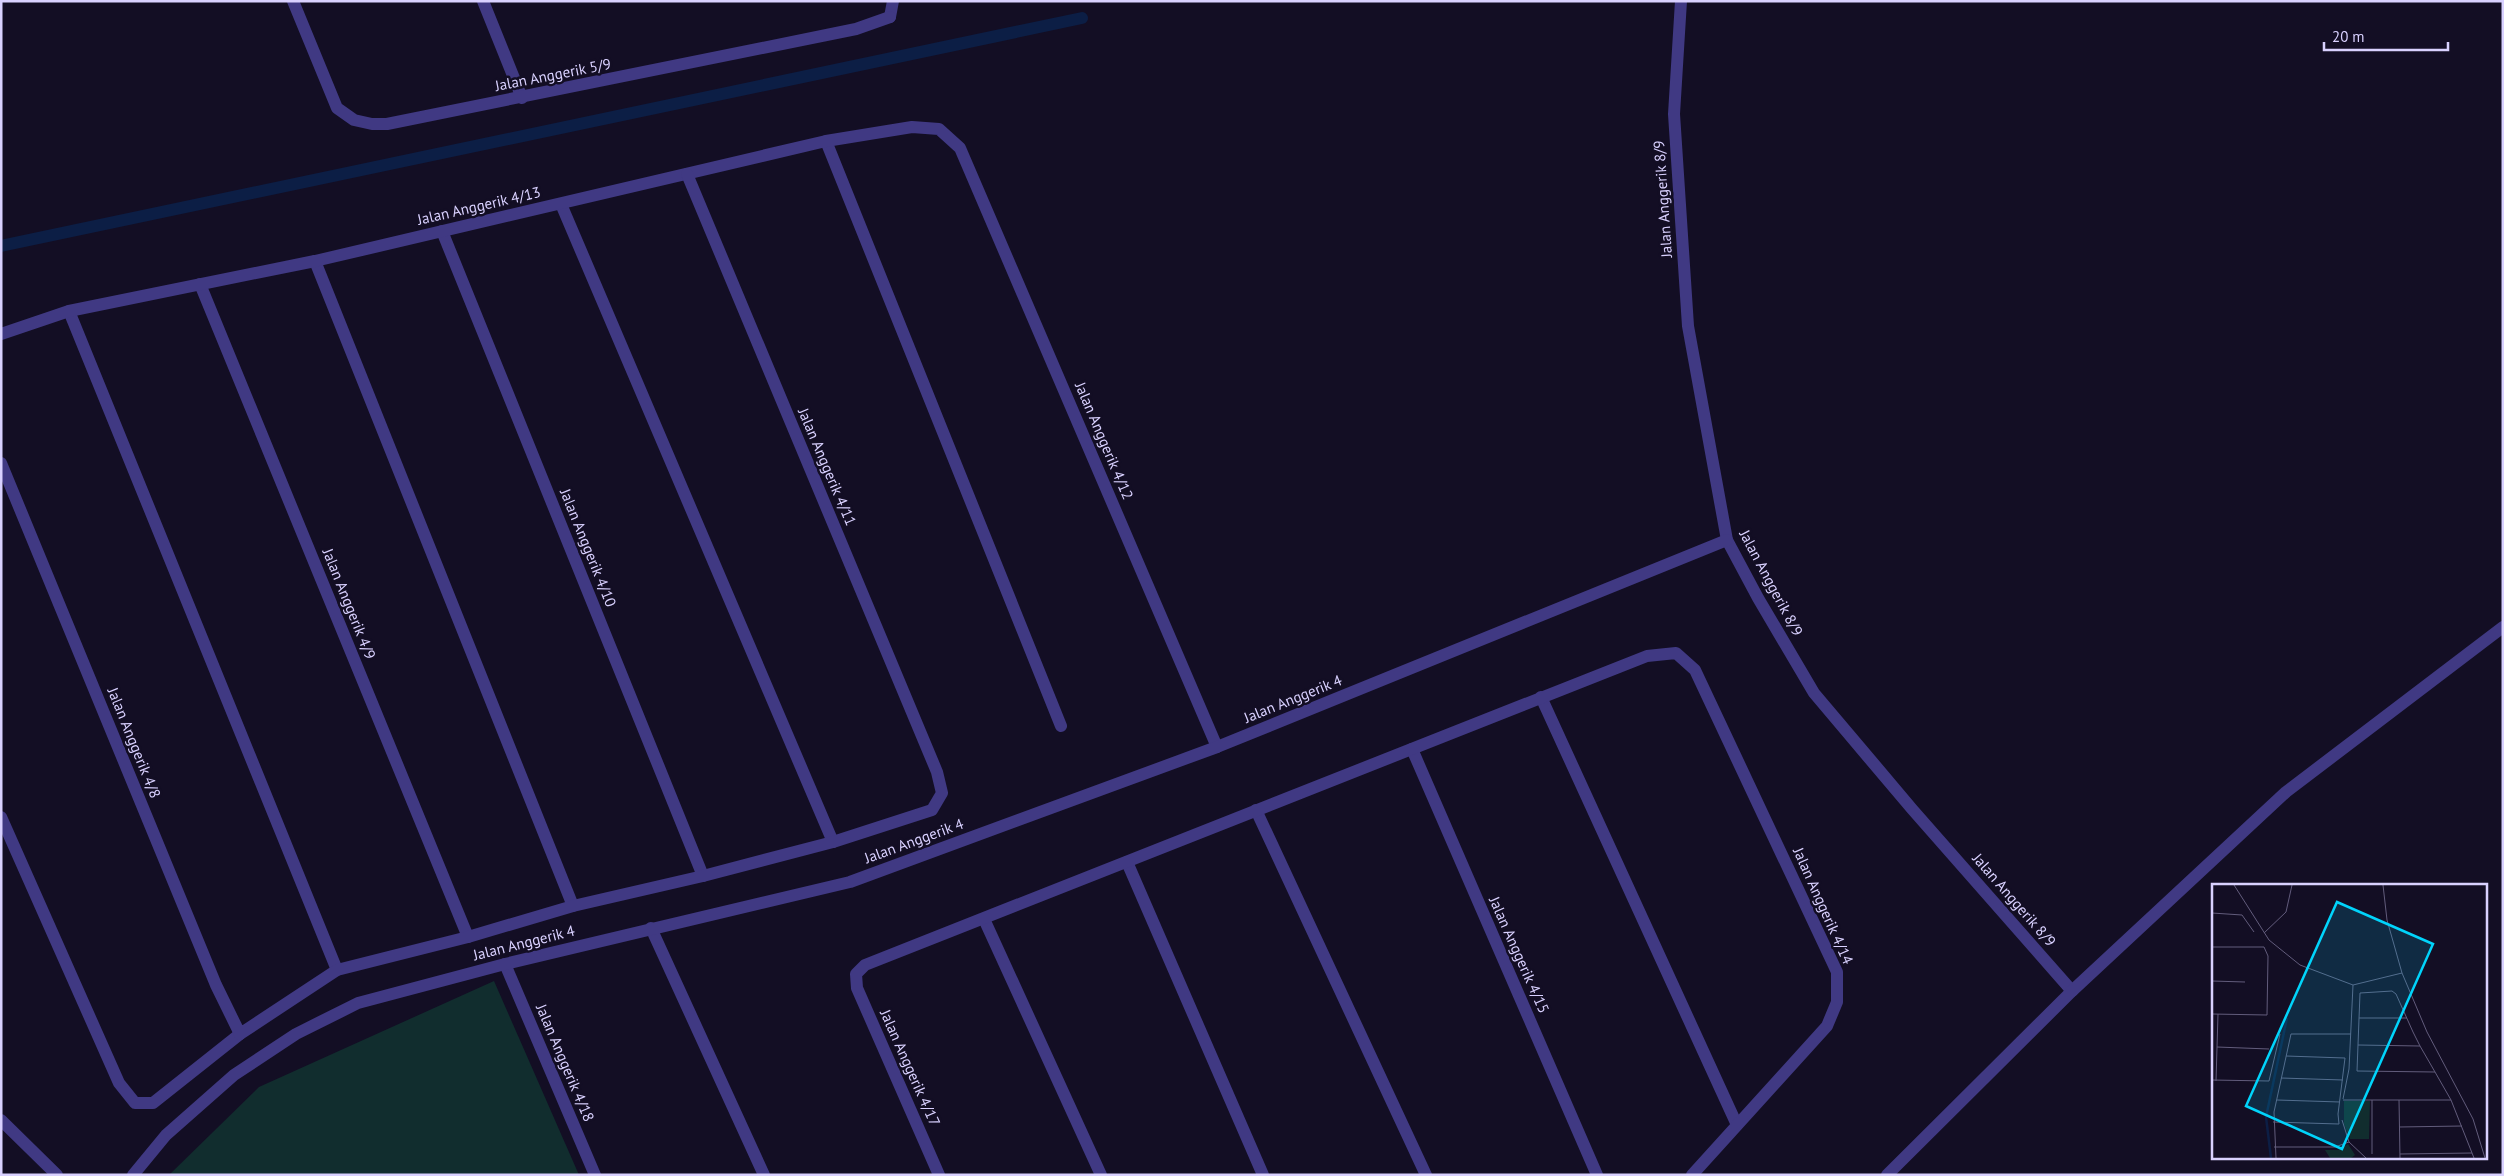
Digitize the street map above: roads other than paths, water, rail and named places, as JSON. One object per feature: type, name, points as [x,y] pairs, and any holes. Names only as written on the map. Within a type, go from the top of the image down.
[{"type":"street","name":"Jalan Anggerik 5/9","points":[[293,1],[336,108],[354,120],[372,124],[387,124],[522,98],[856,29],[890,17],[893,1]]},
{"type":"street","points":[[483,1],[522,98]]},
{"type":"street","name":"Jalan Anggerik 8/9","points":[[1681,1],[1674,114],[1688,326],[1726,540],[1814,693],[1918,817],[2072,991]]},
{"type":"street","name":"Jalan Anggerik 4/13","points":[[1,334],[69,311],[314,261],[826,141],[912,127],[939,129],[960,148]]},
{"type":"street","points":[[826,141],[1061,726]]},
{"type":"street","name":"Jalan Anggerik 4/12","points":[[960,148],[1217,748]]},
{"type":"street","name":"Jalan Anggerik 4/11","points":[[1,817],[119,1083],[135,1103],[153,1103],[240,1034],[337,970],[468,937],[574,906],[703,876],[833,842],[932,810],[942,793],[937,772],[688,174]]},
{"type":"street","points":[[561,204],[833,842]]},
{"type":"street","name":"Jalan Anggerik 4/10","points":[[442,231],[703,876]]},
{"type":"street","points":[[314,261],[574,906]]},
{"type":"street","name":"Jalan Anggerik 4/9","points":[[200,284],[468,937]]},
{"type":"street","points":[[69,311],[337,970]]},
{"type":"street","name":"Jalan Anggerik 4/8","points":[[1,464],[216,985],[240,1034]]},
{"type":"street","name":"Jalan Anggerik 4","points":[[133,1175],[166,1135],[234,1075],[296,1034],[358,1003],[651,928],[850,882],[1217,748],[1726,540]]},
{"type":"street","points":[[1887,1175],[2072,991],[2286,792],[2503,627]]},
{"type":"street","name":"Jalan Anggerik 4/14","points":[[1542,697],[1647,656],[1676,653],[1695,670],[1837,972],[1837,1002],[1826,1026],[1692,1175]]},
{"type":"street","points":[[1101,1175],[984,918],[1542,697],[1737,1125]]},
{"type":"street","name":"Jalan Anggerik 4/15","points":[[1412,749],[1597,1175]]},
{"type":"street","points":[[1256,810],[1426,1175]]},
{"type":"street","points":[[1127,862],[1263,1175]]},
{"type":"street","name":"Jalan Anggerik 4/17","points":[[939,1175],[857,988],[856,974],[865,965],[984,918]]},
{"type":"street","points":[[651,928],[764,1175]]},
{"type":"street","name":"Jalan Anggerik 4/18","points":[[505,964],[595,1175]]},
{"type":"street","points":[[1,1120],[58,1175]]},
{"type":"waterway","points":[[1,246],[1082,18]]}]
